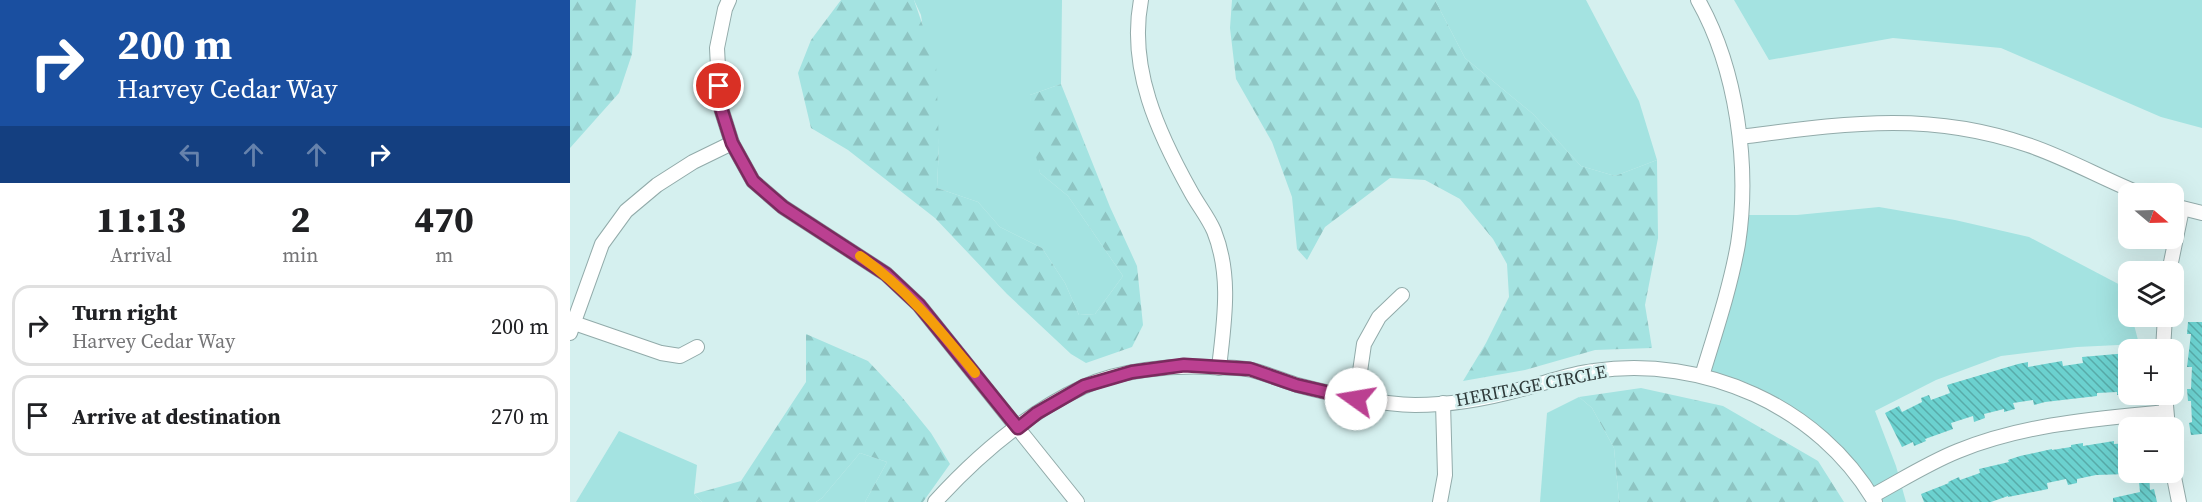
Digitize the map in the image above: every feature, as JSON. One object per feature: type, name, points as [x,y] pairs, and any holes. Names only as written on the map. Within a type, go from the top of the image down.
[{"type":"street","points":[[729,0],[717,48],[720,105],[732,143],[753,181],[783,207],[886,274],[919,305],[1077,502]]},
{"type":"street","points":[[1141,0],[1137,20],[1140,70],[1156,125],[1214,231],[1225,273],[1226,298],[1218,368]]},
{"type":"street","points":[[1698,0],[1723,55],[1740,137],[1742,194],[1738,244],[1702,376]]},
{"type":"street","points":[[1740,137],[1845,124],[1900,122],[1955,127],[2030,145],[2118,184]]},
{"type":"street","points":[[697,347],[681,356],[661,353],[572,328],[602,244],[626,211],[657,185],[693,162],[732,143]]},
{"type":"street","points":[[2184,208],[2202,213]]},
{"type":"street","points":[[1356,399],[1364,344],[1379,317],[1402,295]]},
{"type":"street","name":"HERITAGE CIRCLE","points":[[935,502],[967,470],[1037,413],[1084,386],[1132,372],[1184,365],[1250,369],[1296,385],[1356,399],[1415,405],[1443,403],[1517,391],[1593,371],[1630,368],[1665,369],[1702,376],[1733,385],[1763,398],[1803,422],[1840,455],[1874,499]]},
{"type":"street","points":[[1440,502],[1444,475],[1443,403]]},
{"type":"street","points":[[2166,405],[2167,417]]},
{"type":"street","points":[[1874,499],[1957,451],[2008,434],[2065,422],[2166,412]]},
{"type":"street","points":[[2175,483],[2179,502]]},
{"type":"green space","points":[[570,0],[636,0],[632,54],[619,93],[570,148]]},
{"type":"green space","points":[[841,0],[914,0],[936,64],[939,145],[937,188],[978,202],[1000,227],[1042,248],[1065,283],[1079,315],[1095,314],[1123,276],[1068,196],[1040,173],[1031,136],[1030,95],[1061,84],[1110,207],[1137,266],[1143,325],[1132,347],[1086,363],[1071,354],[1007,294],[935,218],[848,150],[811,128],[798,73],[811,40]]},
{"type":"green space","points":[[914,0],[1062,0],[1061,84],[1030,95],[1040,173],[1068,196],[1123,276],[1095,314],[1079,315],[1065,283],[1042,248],[1000,227],[978,202],[937,188],[939,145],[921,15]]},
{"type":"green space","points":[[1232,0],[1435,0],[1465,58],[1533,114],[1581,166],[1615,176],[1657,160],[1658,238],[1645,305],[1652,348],[1595,350],[1525,370],[1463,381],[1486,343],[1509,297],[1507,264],[1493,239],[1460,199],[1425,180],[1390,178],[1325,227],[1307,260],[1297,249],[1292,197],[1272,142],[1236,79],[1230,28]]},
{"type":"green space","points":[[1435,0],[1586,0],[1639,101],[1657,160],[1615,176],[1581,166],[1533,114],[1465,58]]},
{"type":"green space","points":[[1734,0],[2202,0],[2202,128],[2161,117],[2001,48],[1893,38],[1769,60]]},
{"type":"green space","points":[[1879,207],[1955,220],[2029,237],[2118,284],[2118,327],[2135,327],[2138,339],[2118,339],[2118,345],[2077,347],[2001,356],[1936,380],[1875,411],[1896,466],[1906,502],[1875,502],[1803,422],[1702,376],[1740,215],[1797,215]]},
{"type":"green space","points":[[806,334],[868,361],[931,433],[950,464],[923,502],[865,502],[887,462],[860,453],[816,502],[702,502],[694,494],[741,481],[806,382]]},
{"type":"green space","points":[[1641,388],[1723,406],[1818,461],[1844,502],[1619,502],[1614,448],[1592,408],[1579,397]]},
{"type":"green space","points":[[1579,397],[1592,408],[1614,448],[1619,502],[1540,502],[1547,413]]},
{"type":"green space","points":[[619,431],[697,465],[694,494],[702,502],[576,502]]},
{"type":"green space","points":[[860,453],[887,462],[865,502],[816,502],[822,498]]},
{"type":"building","points":[[2188,322],[2202,322],[2202,434],[2191,435],[2189,423],[2192,422],[2191,401],[2188,401],[2187,389],[2191,389],[2192,367],[2187,367],[2191,334],[2187,334]]},
{"type":"building","points":[[2118,354],[2118,395],[2117,392],[2097,393],[2097,396],[2034,405],[2033,400],[2013,403],[2015,409],[1984,414],[1985,418],[1974,422],[1973,416],[1951,423],[1953,429],[1925,439],[1926,441],[1914,446],[1913,442],[1902,447],[1885,413],[1899,406],[1902,412],[1922,402],[1921,398],[1929,395],[1931,400],[1950,393],[1947,385],[2018,364],[2028,362],[2028,367],[2062,361],[2063,366],[2083,363],[2082,357]]},
{"type":"building","points":[[2114,441],[2114,444],[2118,444],[2118,474],[2096,475],[2077,479],[2077,483],[2068,485],[2066,479],[2047,483],[2048,489],[2008,496],[1991,502],[1924,502],[1921,494],[1959,477],[1960,480],[1980,473],[1979,469],[2009,462],[2008,460],[2020,456],[2083,443],[2083,446]]},
{"type":"building","points":[[2139,483],[2150,483],[2150,490],[2154,489],[2157,502],[2113,502],[2113,498],[2140,492]]},
{"type":"slow traffic","points":[[860,256],[886,274],[919,305],[975,373]]},
{"type":"route","points":[[719,86],[720,105],[732,143],[753,181],[783,207],[886,274],[919,305],[1018,428],[1037,413],[1084,386],[1132,372],[1184,365],[1250,369],[1296,385],[1356,399]]}]
